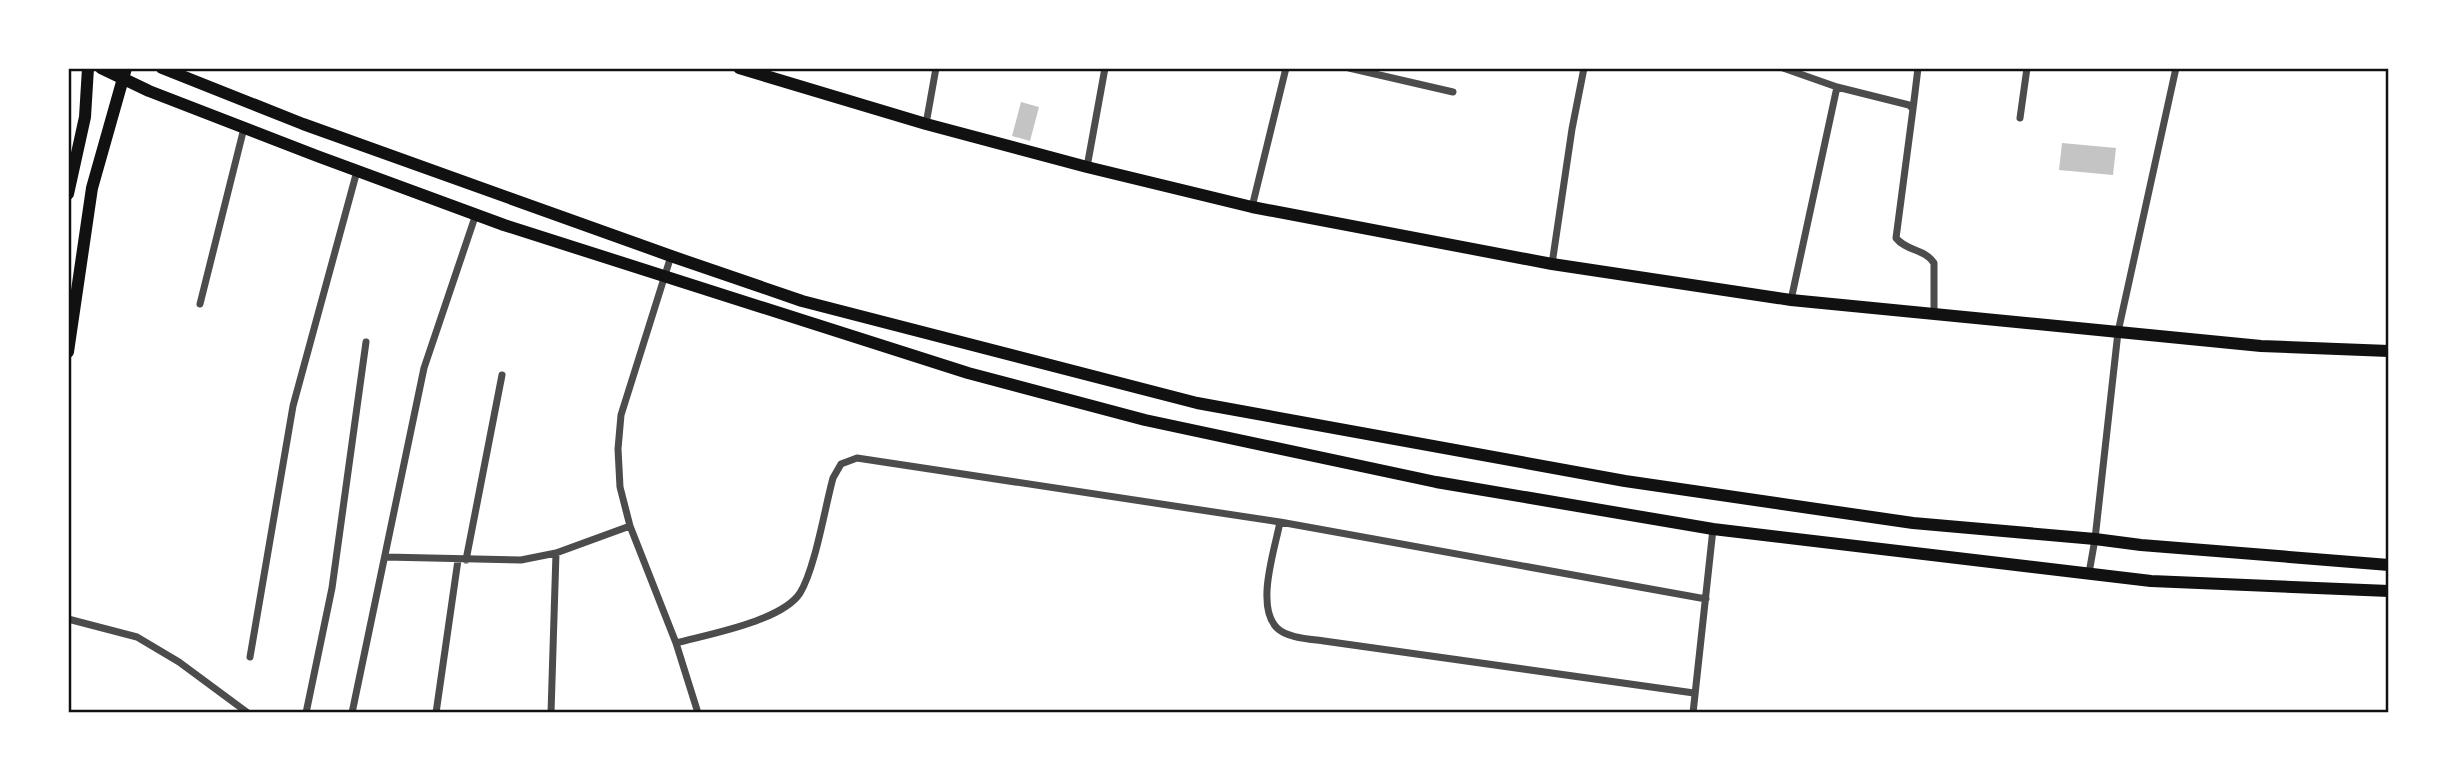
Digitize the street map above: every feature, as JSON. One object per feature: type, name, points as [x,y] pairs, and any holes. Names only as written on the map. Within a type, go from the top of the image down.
[{"type":"main road","points":[[68,194],[85,117],[88,68]]},
{"type":"main road","points":[[101,68],[124,74],[149,91],[244,128],[476,214],[968,373],[1145,420],[1436,482],[1713,528],[2151,581],[2389,591]]},
{"type":"main road","points":[[162,68],[303,124],[802,301],[1197,403],[1625,481],[1913,523],[2389,565]]},
{"type":"main road","points":[[739,68],[926,124],[1252,207],[1552,264],[1791,300],[2261,346],[2389,351]]},
{"type":"main road","points":[[68,352],[92,188],[124,74]]},
{"type":"street","points":[[926,124],[936,68]]},
{"type":"street","points":[[1087,167],[1105,68]]},
{"type":"street","points":[[1252,207],[1286,68]]},
{"type":"street","points":[[1349,68],[1453,92]]},
{"type":"street","points":[[1552,264],[1584,68]]},
{"type":"street","points":[[1783,68],[1837,87],[1909,105],[1913,109]]},
{"type":"street","points":[[1917,68],[1896,238],[1899,243],[1924,253],[1934,263],[1934,313]]},
{"type":"street","points":[[2020,118],[2027,68]]},
{"type":"street","points":[[2089,573],[2118,332],[2176,68]]},
{"type":"street","points":[[1791,300],[1837,87]]},
{"type":"street","points":[[200,304],[244,128]]},
{"type":"street","points":[[250,657],[293,407],[357,171]]},
{"type":"street","points":[[352,713],[424,368],[476,214]]},
{"type":"street","points":[[671,256],[621,415],[618,449],[620,487],[630,526],[676,643],[698,713]]},
{"type":"street","points":[[306,713],[332,588],[366,342]]},
{"type":"street","points":[[436,713],[462,560],[502,375]]},
{"type":"street","points":[[676,643],[771,616],[787,606],[800,593],[808,574],[833,478],[841,464],[857,458],[1280,522],[1706,598]]},
{"type":"street","points":[[1280,522],[1266,594],[1268,613],[1278,629],[1298,637],[1694,693]]},
{"type":"street","points":[[385,557],[521,560],[556,553],[630,526]]},
{"type":"street","points":[[1693,713],[1713,528]]},
{"type":"street","points":[[551,713],[556,553]]},
{"type":"street","points":[[68,619],[137,637],[179,663],[248,713]]},
{"type":"building","points":[[1021,102],[1039,107],[1030,141],[1012,136]]},
{"type":"building","points":[[2062,143],[2116,148],[2113,175],[2059,170]]}]
